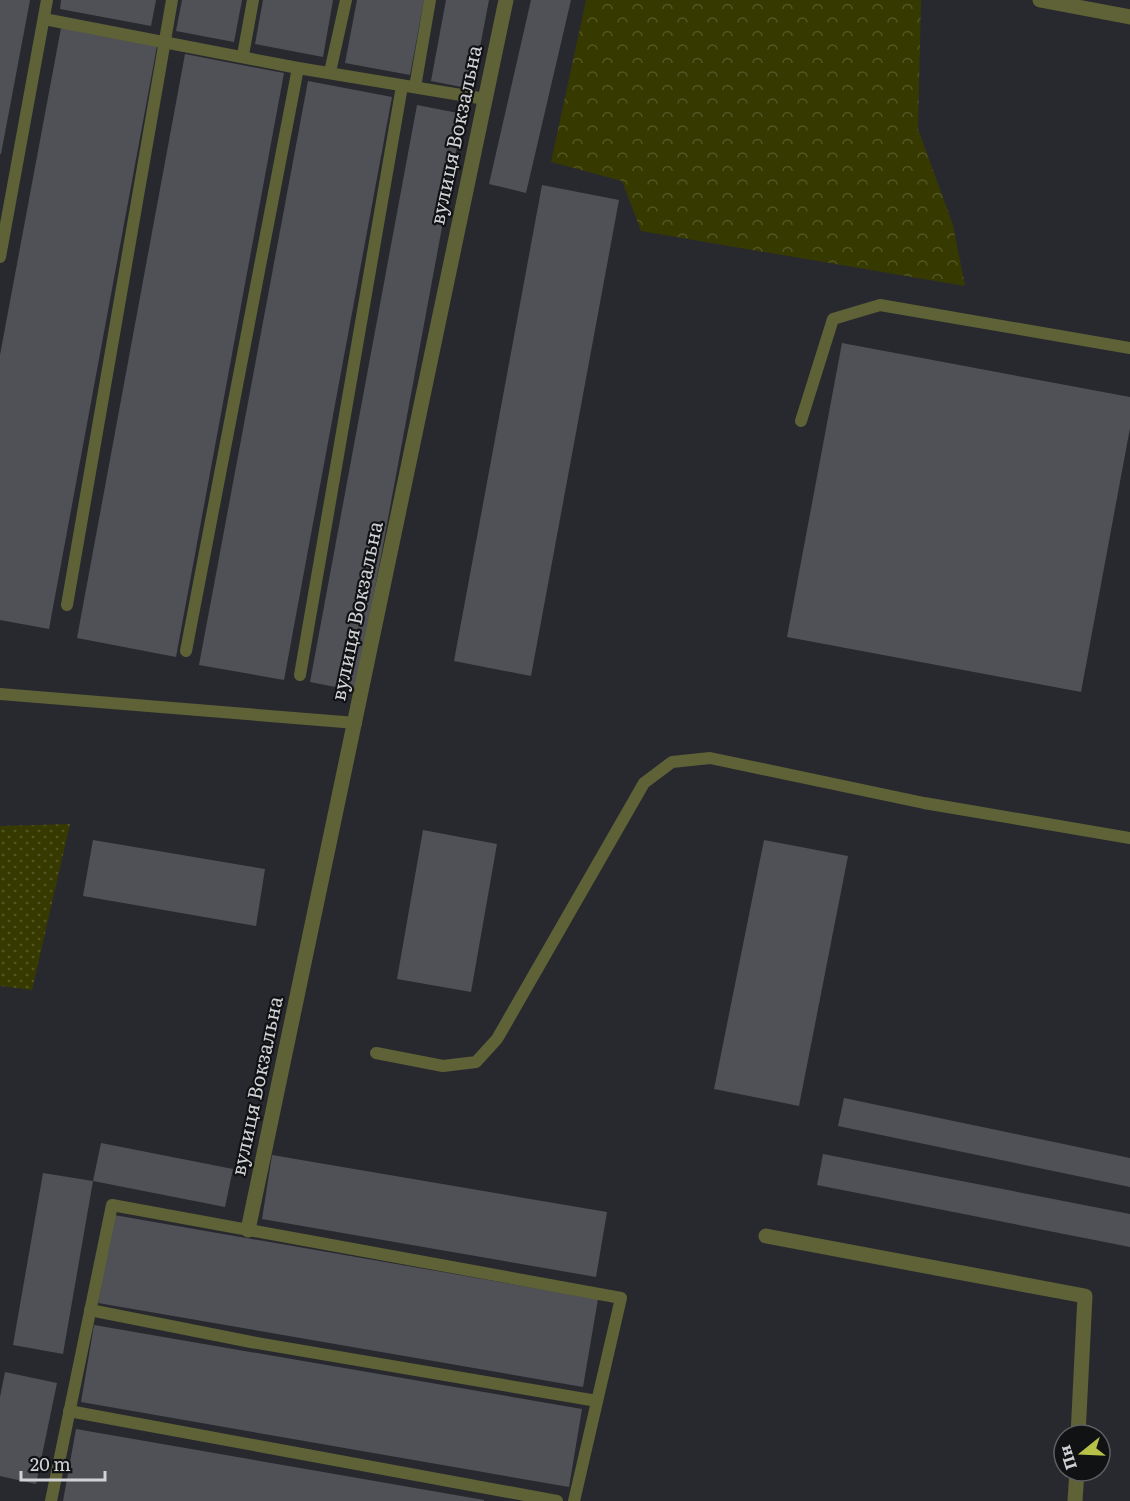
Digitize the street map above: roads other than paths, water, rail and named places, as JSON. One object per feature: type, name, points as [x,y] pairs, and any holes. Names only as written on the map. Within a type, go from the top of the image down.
[{"type":"street","name":"вулиця Вокзальна","points":[[248,1230],[506,0]]},
{"type":"street","points":[[1041,0],[1130,16]]},
{"type":"street","points":[[766,1236],[1085,1296],[1079,1423]]},
{"type":"street","points":[[1076,1501],[1077,1483]]},
{"type":"lane","points":[[0,257],[47,0]]},
{"type":"lane","points":[[67,605],[172,0]]},
{"type":"lane","points":[[243,56],[253,0]]},
{"type":"lane","points":[[330,72],[346,0]]},
{"type":"lane","points":[[415,87],[430,0]]},
{"type":"lane","points":[[44,19],[298,68],[485,99]]},
{"type":"lane","points":[[186,651],[298,68]]},
{"type":"lane","points":[[300,675],[402,86]]},
{"type":"lane","points":[[801,421],[833,319],[880,305],[1130,348]]},
{"type":"lane","points":[[0,694],[356,723]]},
{"type":"lane","points":[[376,1053],[443,1066],[476,1062],[497,1039],[644,783],[672,762],[710,759],[924,803],[1130,838]]},
{"type":"lane","points":[[51,1501],[112,1205],[621,1298],[574,1501]]},
{"type":"lane","points":[[90,1310],[262,1344],[597,1401]]},
{"type":"lane","points":[[69,1411],[556,1501]]}]
